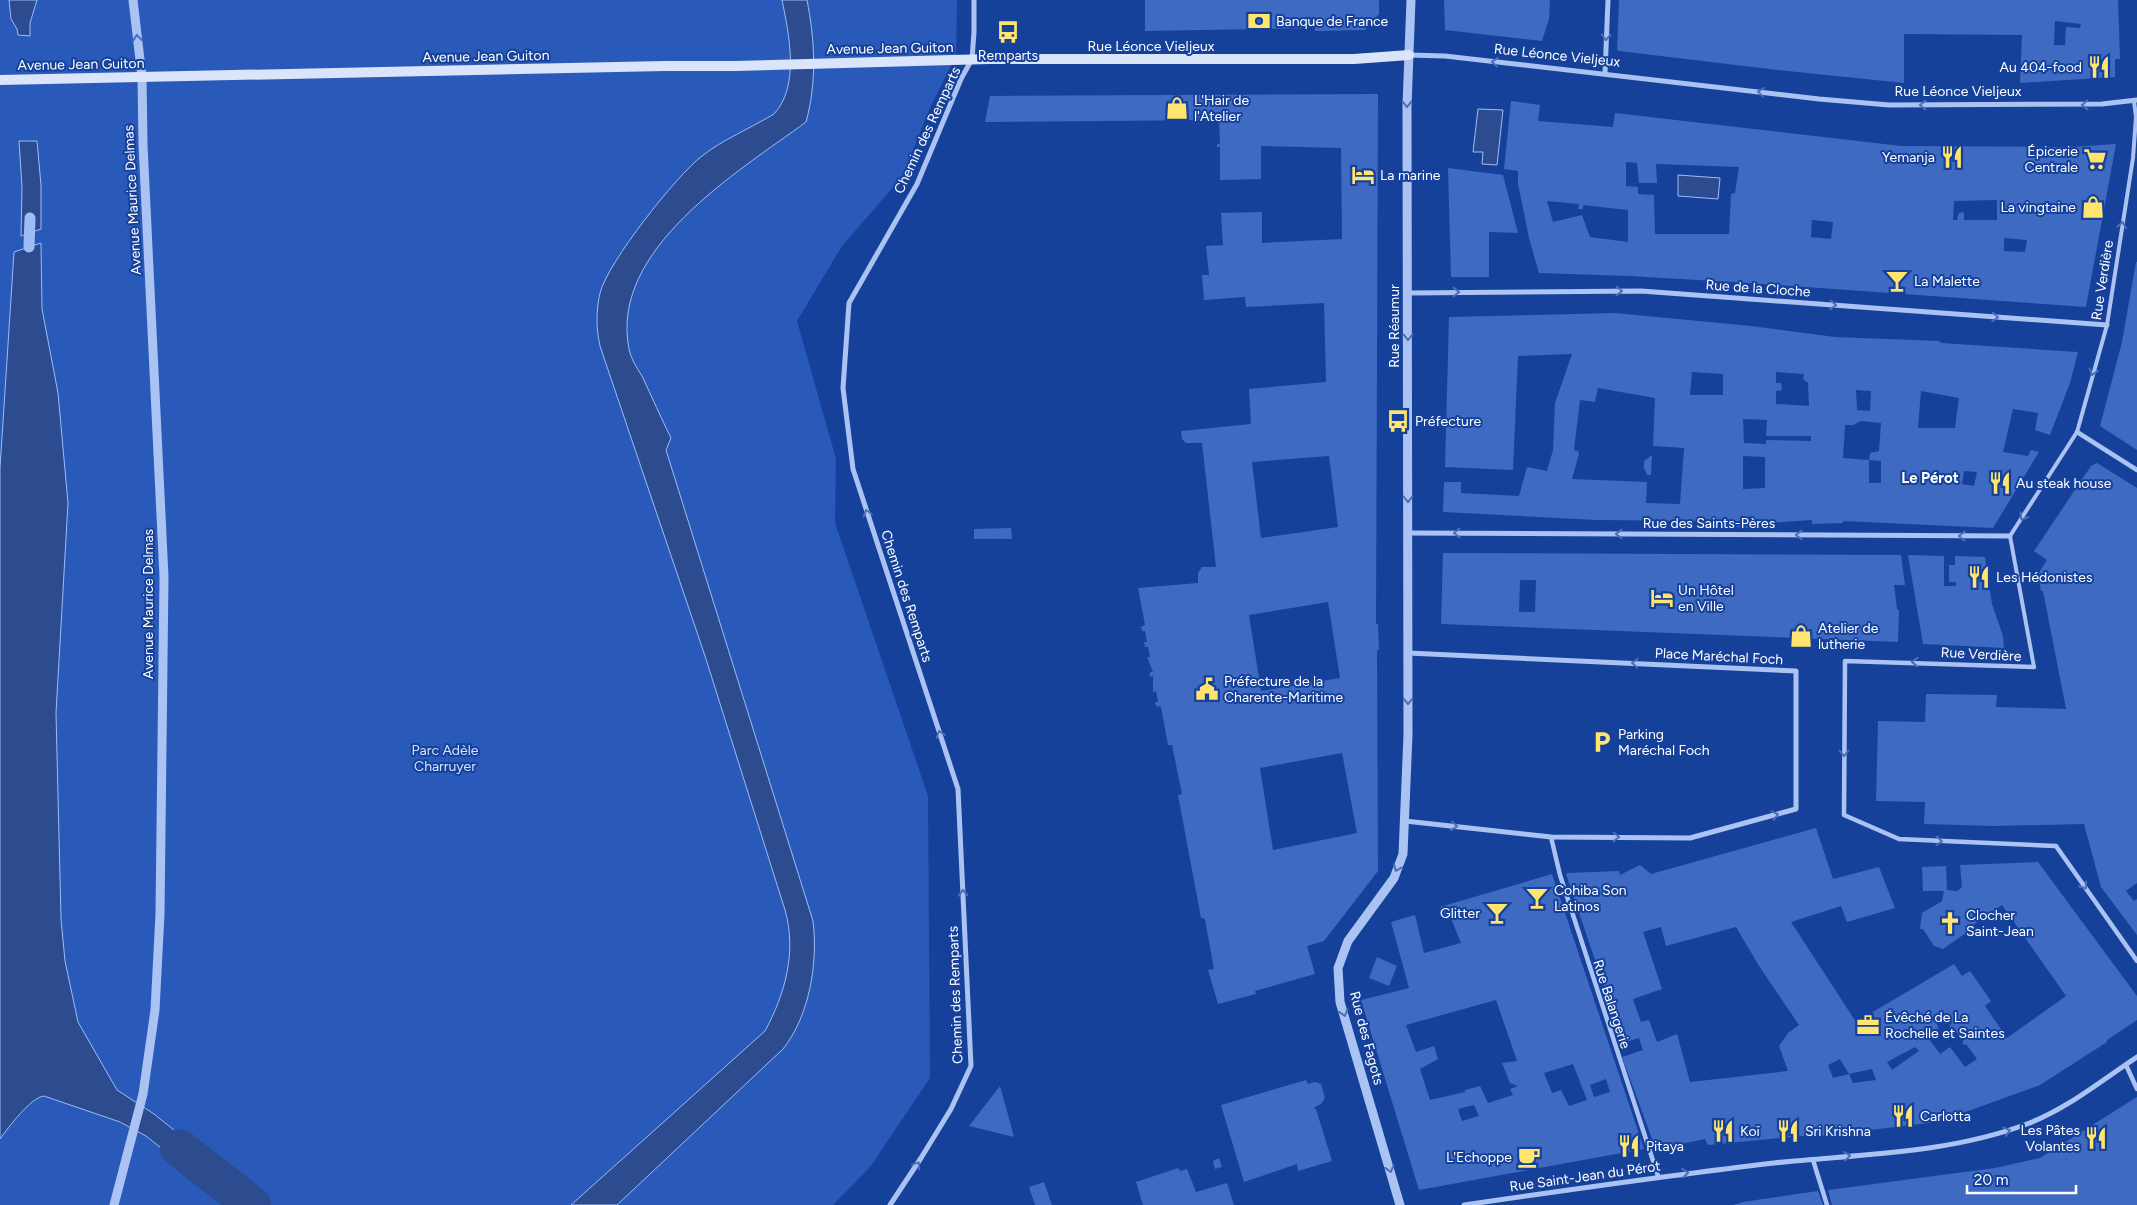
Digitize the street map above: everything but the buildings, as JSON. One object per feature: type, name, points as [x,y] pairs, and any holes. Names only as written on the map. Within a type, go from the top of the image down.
[{"type":"main road","name":"Rue Léonce Vieljeux","points":[[972,59],[1354,59],[1409,55]]},
{"type":"main road","name":"Avenue Jean Guiton","points":[[0,80],[655,66],[735,66],[972,59]]},
{"type":"street","name":"Avenue Maurice Delmas","points":[[114,1205],[143,1094],[155,1010],[160,914],[164,577],[143,144],[142,77],[133,0]]},
{"type":"street","name":"Chemin des Remparts","points":[[890,1205],[951,1109],[970,1066],[958,790],[853,469],[843,379],[849,303],[917,184],[955,98],[961,79],[972,59],[974,0]]},
{"type":"street","name":"Rue Réaumur","points":[[1408,653],[1407,99],[1411,0]]},
{"type":"street","points":[[1605,73],[1608,0]]},
{"type":"street","name":"Rue Léonce Vieljeux","points":[[1409,55],[1445,56],[1819,99],[1889,105],[2102,104],[2135,101]]},
{"type":"street","name":"Rue de la Cloche","points":[[1408,293],[1642,291],[2107,326]]},
{"type":"street","points":[[2077,432],[2137,470]]},
{"type":"street","name":"Rue des Saints-Pères","points":[[1408,533],[2010,536]]},
{"type":"street","name":"Rue des Fagots","points":[[1400,1205],[1340,1002],[1338,968],[1348,942],[1394,878],[1403,854],[1408,653]]},
{"type":"street","name":"Place Maréchal Foch","points":[[1405,821],[1551,837],[1690,838],[1796,809],[1796,671],[1408,653]]},
{"type":"street","name":"Rue Verdière","points":[[2034,668],[1845,661],[1844,815],[1899,839],[2056,846],[2137,962]]},
{"type":"street","name":"Rue Balangerie","points":[[1551,837],[1562,884],[1658,1176]]},
{"type":"street","name":"Rue Saint-Jean du Pérot","points":[[1464,1205],[1658,1176],[1912,1150],[1970,1141],[2030,1123],[2060,1108],[2137,1057]]},
{"type":"street","points":[[2126,1065],[2137,1089]]},
{"type":"street","points":[[1813,1160],[1827,1205]]},
{"type":"lane","name":"Rue Verdière","points":[[2034,668],[2010,536],[2077,432],[2107,326],[2133,158],[2136,116],[2135,101]]},
{"type":"green space","name":"Parc Adèle Charruyer","points":[[0,0],[957,0],[956,56],[930,108],[902,177],[842,246],[797,321],[836,459],[835,523],[928,796],[930,1078],[870,1167],[833,1205],[0,1205]]},
{"type":"shaded area","points":[[9,0],[37,0],[30,23],[30,36],[18,35],[11,19]]},
{"type":"shaded area","points":[[782,0],[807,0],[814,61],[812,92],[806,122],[715,189],[684,217],[658,246],[639,278],[628,313],[629,349],[671,438],[666,450],[813,921],[813,971],[806,1004],[800,1020],[783,1049],[617,1205],[571,1205],[765,1031],[778,1002],[787,972],[790,941],[785,910],[705,656],[600,346],[597,320],[600,293],[616,261],[644,220],[676,181],[690,166],[710,150],[774,114],[782,102],[790,75],[790,59]]},
{"type":"shaded area","points":[[1478,109],[1503,110],[1497,165],[1482,164],[1483,152],[1473,152]]},
{"type":"shaded area","points":[[19,141],[37,141],[41,185],[41,229],[21,236],[22,187]]},
{"type":"shaded area","points":[[1678,175],[1720,178],[1718,199],[1678,196]]},
{"type":"shaded area","points":[[41,243],[42,309],[58,393],[68,503],[56,713],[61,919],[65,961],[78,1022],[117,1090],[154,1114],[225,1171],[211,1188],[146,1136],[120,1122],[44,1096],[26,1107],[0,1139],[0,468],[14,252]]},
{"type":"shaded area","points":[[241,1184],[269,1205],[229,1205],[225,1202]]},
{"type":"waterway","points":[[29,247],[30,218]]},
{"type":"waterway","points":[[179,1148],[252,1205]]},
{"type":"place","name":"Banque de France","points":[[1259,21]]},
{"type":"place","name":"Remparts","points":[[1008,32]]},
{"type":"place","name":"Au 404-food","points":[[2099,67]]},
{"type":"place","name":"L'Hair de l'Atelier","points":[[1177,108]]},
{"type":"place","name":"Yemanja","points":[[1952,157]]},
{"type":"place","name":"Épicerie Centrale","points":[[2095,159]]},
{"type":"place","name":"La marine","points":[[1363,175]]},
{"type":"place","name":"La vingtaine","points":[[2093,207]]},
{"type":"place","name":"La Malette","points":[[1897,281]]},
{"type":"place","name":"Préfecture","points":[[1398,421]]},
{"type":"place","name":"Au steak house","points":[[2000,483]]},
{"type":"place","name":"Les Hédonistes","points":[[1979,577]]},
{"type":"place","name":"Un Hôtel en Ville","points":[[1662,598]]},
{"type":"place","name":"Atelier de lutherie","points":[[1801,636]]},
{"type":"place","name":"Préfecture de la Charente-Maritime","points":[[1207,689]]},
{"type":"place","name":"Parking Maréchal Foch","points":[[1602,742]]},
{"type":"place","name":"Cohiba Son Latinos","points":[[1537,898]]},
{"type":"place","name":"Glitter","points":[[1497,913]]},
{"type":"place","name":"Clocher Saint-Jean","points":[[1950,923]]},
{"type":"place","name":"Évêché de La Rochelle et Saintes","points":[[1868,1025]]},
{"type":"place","name":"Carlotta","points":[[1903,1116]]},
{"type":"place","name":"Koï","points":[[1723,1131]]},
{"type":"place","name":"Sri Krishna","points":[[1788,1131]]},
{"type":"place","name":"Les Pâtes Volantes","points":[[2096,1138]]},
{"type":"place","name":"Pitaya","points":[[1629,1146]]},
{"type":"place","name":"L'Echoppe","points":[[1529,1157]]},
{"type":"district","name":"Le Pérot","points":[[1930,478]]}]
